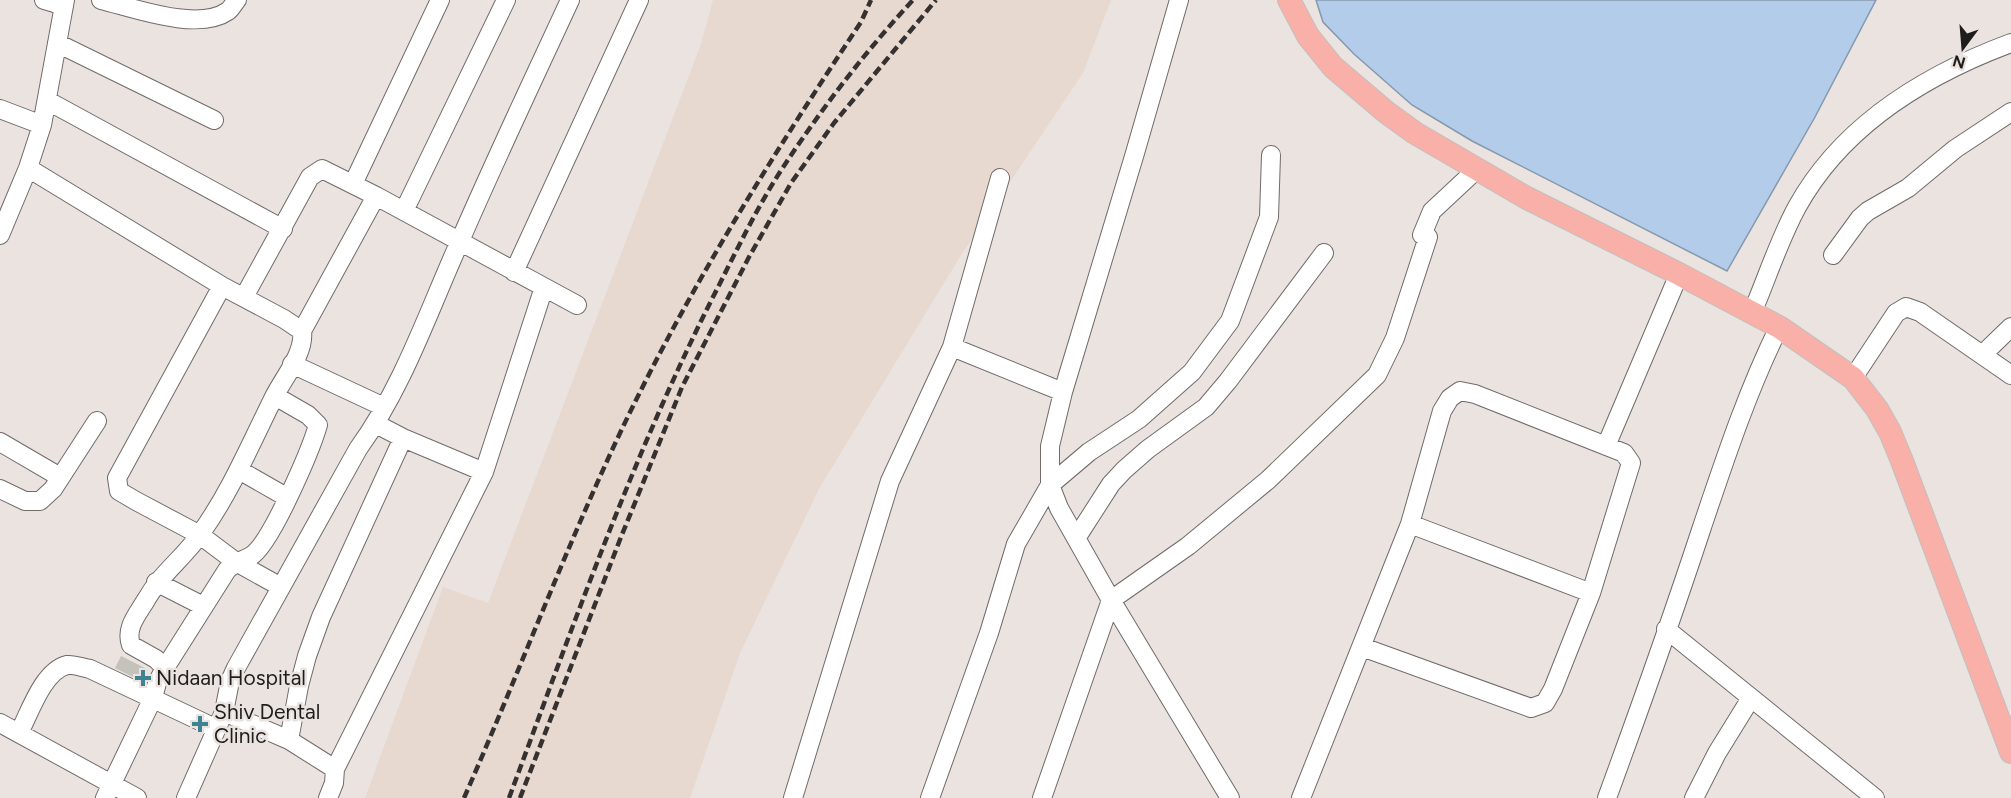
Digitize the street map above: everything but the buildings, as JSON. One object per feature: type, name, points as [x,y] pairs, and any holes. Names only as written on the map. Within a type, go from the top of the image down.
[{"type":"main road","points":[[1289,0],[1308,36],[1333,67],[1386,112],[1415,133],[1525,197],[1779,327],[1853,378],[1877,409],[1890,432],[2011,753]]},
{"type":"street","points":[[0,235],[28,168],[48,101],[64,3],[44,0]]},
{"type":"street","points":[[101,0],[179,18],[208,19],[229,11],[237,0]]},
{"type":"street","points":[[353,184],[440,0]]},
{"type":"street","points":[[404,211],[506,0]]},
{"type":"street","points":[[186,798],[221,720],[230,681],[236,668],[358,449],[376,424],[406,368],[459,241],[570,0]]},
{"type":"street","points":[[514,272],[639,0]]},
{"type":"street","points":[[1179,0],[1063,392],[1050,446],[1050,485],[1111,600],[1230,798]]},
{"type":"street","points":[[57,43],[214,120]]},
{"type":"street","points":[[1752,313],[1797,208],[1819,173],[1844,144],[1892,103],[1932,77],[1972,57],[2011,43]]},
{"type":"street","points":[[48,101],[283,228]]},
{"type":"street","points":[[0,109],[42,125]]},
{"type":"street","points":[[1833,255],[1860,218],[1868,211],[1908,188],[1955,149],[2011,112]]},
{"type":"street","points":[[930,798],[989,633],[1016,544],[1050,485],[1089,452],[1139,419],[1192,372],[1230,321],[1269,217],[1271,155]]},
{"type":"street","points":[[28,168],[222,286],[302,331]]},
{"type":"street","points":[[244,297],[310,177],[322,169],[376,195],[577,305]]},
{"type":"street","points":[[1042,798],[1111,600],[1188,546],[1268,480],[1377,375],[1395,338],[1432,211],[1476,170]]},
{"type":"street","points":[[792,798],[890,481],[952,347],[1000,178]]},
{"type":"street","points":[[165,668],[156,659],[131,645],[128,636],[130,627],[156,582],[200,535],[239,470],[275,396],[300,352],[303,340],[302,331],[376,195]]},
{"type":"street","points":[[1068,522],[1148,449],[1206,407],[1324,253]]},
{"type":"street","points":[[1606,446],[1679,274]]},
{"type":"street","points":[[222,286],[117,478],[119,491],[200,535],[236,561],[281,587]]},
{"type":"street","points":[[328,798],[334,783],[335,769],[484,472],[544,287]]},
{"type":"street","points":[[1853,378],[1896,313],[1906,307],[1920,312],[2011,375]]},
{"type":"street","points":[[1607,798],[1728,450],[1760,366],[1779,327]]},
{"type":"street","points":[[1983,355],[2011,327]]},
{"type":"street","points":[[952,347],[1063,392]]},
{"type":"street","points":[[292,364],[384,407]]},
{"type":"street","points":[[1301,798],[1410,524],[1442,411],[1450,398],[1460,392],[1475,394],[1624,453],[1631,463],[1591,593],[1553,689],[1545,703],[1531,708],[1362,647]]},
{"type":"street","points":[[108,792],[165,668],[227,570],[236,561],[252,556],[262,544],[288,498],[314,438],[318,424],[308,415],[275,396]]},
{"type":"street","points":[[0,489],[25,501],[40,501],[52,489],[97,421]]},
{"type":"street","points":[[376,424],[403,438],[484,472]]},
{"type":"street","points":[[289,740],[299,686],[321,617],[403,438]]},
{"type":"street","points":[[0,442],[60,477]]},
{"type":"street","points":[[239,470],[288,498]]},
{"type":"street","points":[[1410,524],[1591,593]]},
{"type":"street","points":[[156,582],[203,606]]},
{"type":"street","points":[[1666,629],[1875,798]]},
{"type":"street","points":[[19,733],[44,684],[54,671],[69,664],[90,669],[153,698],[289,740],[335,769]]},
{"type":"street","points":[[1694,798],[1717,753],[1751,698]]},
{"type":"street","points":[[0,723],[19,733],[108,792],[137,798]]},
{"type":"shaded area","points":[[713,0],[1111,0],[1083,73],[961,255],[820,487],[740,653],[690,798],[365,798],[443,587],[488,603],[701,44]]},
{"type":"water","points":[[1316,0],[1876,0],[1815,117],[1727,271],[1472,141],[1412,105],[1354,54],[1323,22]]},
{"type":"railway","points":[[464,798],[613,448],[668,338],[729,231],[861,22],[871,0]]},
{"type":"railway","points":[[509,798],[604,544],[656,418],[738,248],[771,187],[810,127],[860,62],[913,0]]},
{"type":"railway","points":[[520,798],[682,387],[749,257],[791,183],[834,123],[936,0]]},
{"type":"place","name":"Nidaan Hospital","points":[[143,678]]},
{"type":"place","name":"Shiv Dental Clinic","points":[[200,724]]}]
